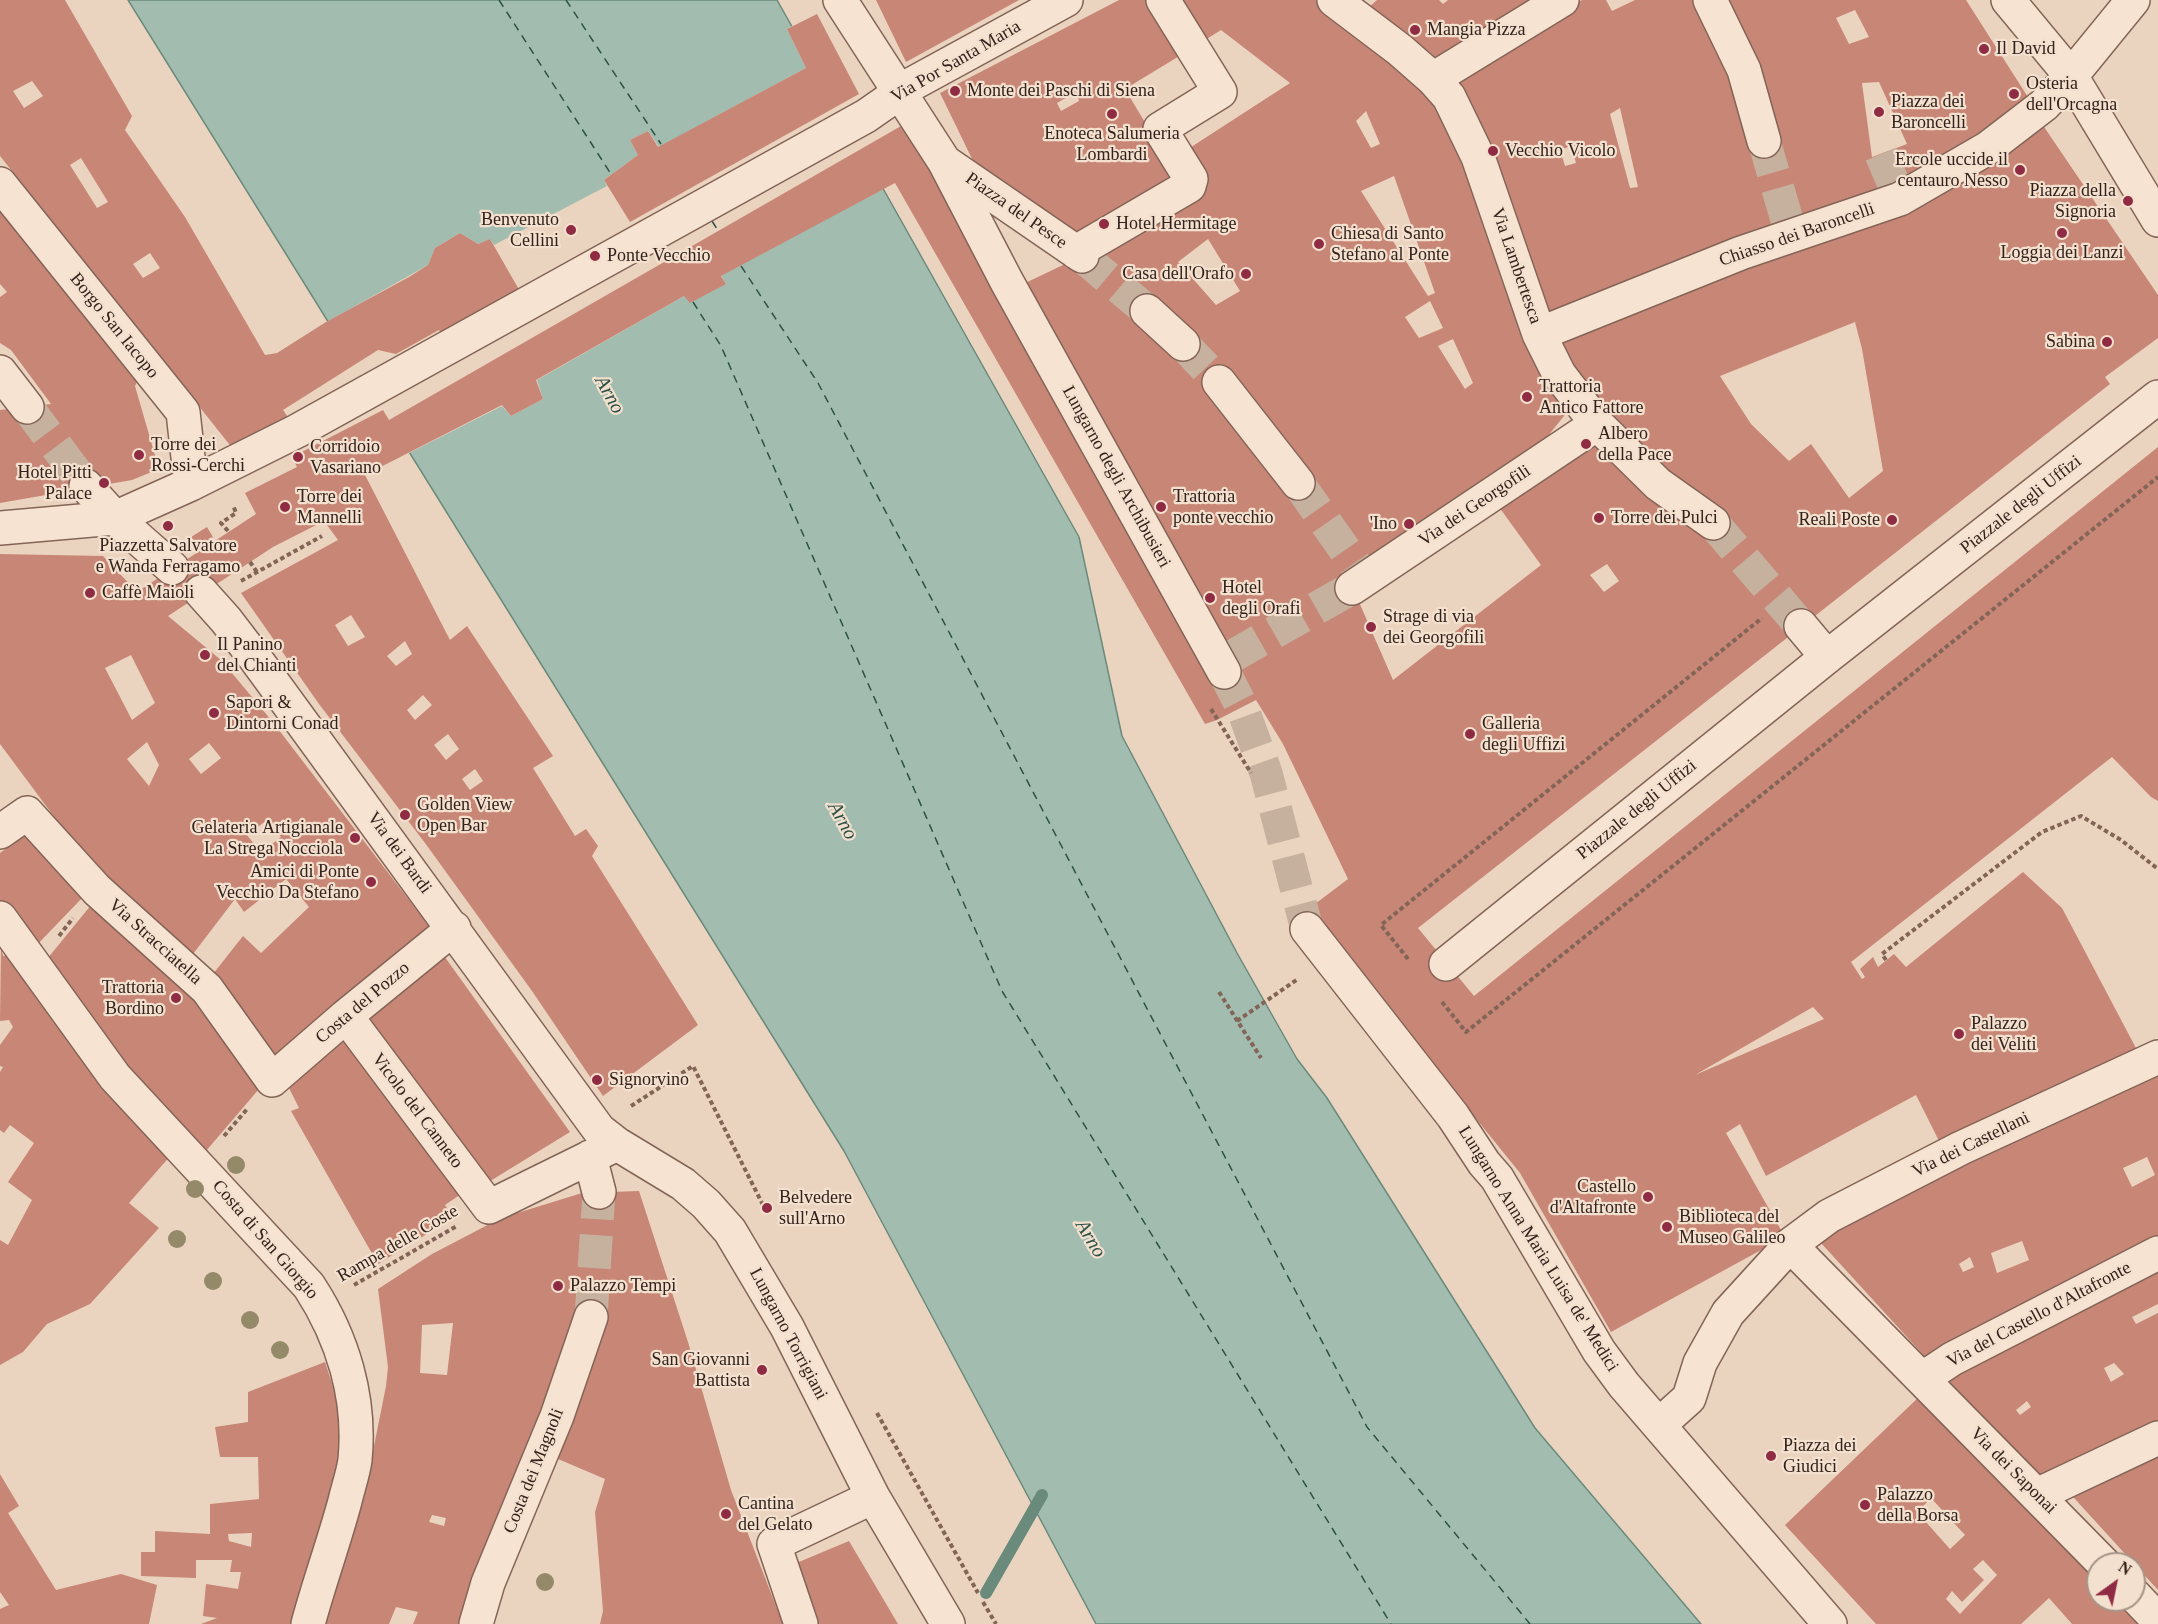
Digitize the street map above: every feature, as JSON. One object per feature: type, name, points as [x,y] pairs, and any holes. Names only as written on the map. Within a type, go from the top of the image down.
[{"type":"street","name":"Piazza del Pesce","points":[[840,0],[881,106],[944,161],[1083,251],[1189,186],[1191,179],[1160,129],[1220,92],[1163,0]]},
{"type":"street","name":"Via Por Santa Maria","points":[[881,106],[1066,0]]},
{"type":"street","points":[[1433,79],[1562,0]]},
{"type":"street","points":[[1710,0],[1744,69],[1764,141]]},
{"type":"street","points":[[2008,0],[2071,76],[2158,220]]},
{"type":"street","name":"Chiasso dei Baroncelli","points":[[1539,334],[1790,231],[1900,199],[1988,148],[2039,108],[2071,76],[2133,0]]},
{"type":"street","name":"Via Lambertesca","points":[[1354,6],[1433,79],[1449,97],[1478,157],[1539,334],[1558,374],[1597,424],[1658,484],[1713,523]]},
{"type":"street","points":[[0,528],[115,518],[237,462],[297,431],[881,106]]},
{"type":"street","name":"Piazza del Pesce","points":[[944,161],[1007,282]]},
{"type":"street","name":"Borgo San Iacopo","points":[[0,184],[183,412],[191,484]]},
{"type":"street","name":"Lungarno degli Archibusieri","points":[[1007,282],[1225,664]]},
{"type":"street","points":[[1147,311],[1183,344]]},
{"type":"street","points":[[0,372],[27,407]]},
{"type":"street","points":[[1219,382],[1298,483]]},
{"type":"street","name":"Piazzale degli Uffizi","points":[[1446,964],[1827,657],[2158,397]]},
{"type":"street","name":"Via dei Georgofili","points":[[1359,580],[1597,424]]},
{"type":"street","points":[[86,486],[115,518],[172,568]]},
{"type":"street","name":"Via dei Bardi","points":[[201,592],[226,620],[454,928],[591,1120],[604,1151]]},
{"type":"street","points":[[1801,626],[1827,657]]},
{"type":"street","name":"Via Stracciatella","points":[[0,832],[27,813],[97,890],[207,990],[272,1080]]},
{"type":"street","name":"Costa di San Giorgio","points":[[0,918],[35,963],[115,1077],[309,1286],[321,1304],[342,1351],[354,1395],[357,1424],[354,1463],[308,1624]]},
{"type":"street","name":"Costa del Pozzo","points":[[272,1080],[454,928]]},
{"type":"street","name":"Lungarno Anna Maria Luisa de' Medici","points":[[1307,929],[1461,1127],[1484,1163],[1497,1178],[1599,1351],[1659,1425]]},
{"type":"street","name":"Vicolo del Canneto","points":[[346,1016],[489,1207]]},
{"type":"street","name":"Via dei Castellani","points":[[1790,1245],[1829,1216],[1961,1148],[2158,1057]]},
{"type":"street","points":[[489,1207],[604,1151]]},
{"type":"street","points":[[599,1192],[604,1151]]},
{"type":"street","name":"Lungarno Torrigiani","points":[[604,1151],[684,1184],[720,1219],[756,1273],[787,1327],[873,1497],[948,1624]]},
{"type":"street","points":[[1830,1624],[1659,1425],[1689,1398],[1700,1362],[1728,1313],[1790,1245],[1922,1379]]},
{"type":"street","name":"Via del Castello d'Altafronte","points":[[1922,1379],[1952,1359],[2158,1253]]},
{"type":"street","name":"Costa dei Magnoli","points":[[476,1624],[492,1573],[557,1416],[591,1317]]},
{"type":"street","name":"Via dei Saponai","points":[[1922,1379],[2092,1552]]},
{"type":"street","points":[[2037,1495],[2158,1438]]},
{"type":"street","points":[[801,1624],[774,1544],[873,1497]]},
{"type":"street","points":[[2146,1608],[2158,1620]]},
{"type":"path","points":[[250,562],[257,572],[322,536]]},
{"type":"path","points":[[1217,720],[1251,773]]},
{"type":"path","points":[[1886,960],[1882,954],[2042,832],[2081,816],[2121,840],[2158,869]]},
{"type":"path","points":[[35,963],[97,890]]},
{"type":"path","points":[[1219,992],[1261,1058]]},
{"type":"path","points":[[1237,1021],[1275,998]]},
{"type":"path","points":[[623,1111],[693,1066],[767,1213]]},
{"type":"path","points":[[198,1166],[272,1080]]},
{"type":"path","name":"Rampa delle Coste","points":[[321,1304],[489,1207]]},
{"type":"path","points":[[872,1403],[996,1624]]},
{"type":"water","name":"Arno","points":[[128,0],[777,0],[1079,537],[1122,736],[1237,953],[1297,1059],[1327,1098],[1535,1428],[1701,1624],[1096,1624],[844,1151]]},
{"type":"pier","name":"Ponte Vecchio","points":[[794,25],[886,187],[721,275],[726,284],[684,296],[537,380],[543,399],[511,416],[502,406],[407,454],[325,323],[428,265],[435,248],[460,233],[478,244],[490,239],[494,245],[607,186],[604,180],[638,155],[630,140],[648,131],[659,147],[806,68],[787,29]]},
{"type":"building","points":[[0,0],[65,0],[132,116],[125,130],[185,217],[265,355],[277,353],[326,322],[409,277],[428,265],[435,248],[460,233],[478,244],[490,239],[521,293],[443,336],[439,330],[396,354],[378,350],[283,410],[290,420],[233,449],[0,156]],"holes":[[[32,81],[43,96],[24,108],[13,91]],[[81,158],[108,202],[97,208],[70,165]],[[150,253],[160,268],[143,278],[133,264]]]},
{"type":"building","points":[[876,0],[1019,0],[906,62]]},
{"type":"building","points":[[1119,0],[1158,0],[1186,52],[1125,89],[1183,186],[1089,241],[975,165],[940,93]],"holes":[[[1076,92],[1079,101],[1061,111],[1057,103]]]},
{"type":"building","points":[[1170,0],[1325,0],[1430,86],[1568,411],[1523,467],[1359,602],[1393,680],[1541,565],[1499,507],[1605,440],[1614,430],[1547,336],[1745,261],[2038,118],[2158,295],[2158,338],[2105,377],[2110,384],[1418,928],[1474,996],[2158,447],[2158,801],[2151,797],[2112,757],[1851,962],[1862,979],[1865,977],[1860,969],[1873,957],[1878,967],[1894,954],[1906,967],[2023,872],[2062,908],[2137,1050],[1939,1141],[1916,1095],[1766,1176],[1740,1124],[1726,1133],[1785,1237],[1611,1332],[1520,1173],[1307,910],[1348,879],[1283,744],[1256,700],[1205,724],[895,183],[721,276],[726,284],[690,303],[684,296],[536,380],[543,399],[511,416],[502,405],[365,475],[450,640],[467,626],[553,756],[533,768],[575,836],[586,829],[598,846],[592,856],[698,1025],[603,1096],[532,991],[425,843],[319,704],[241,593],[338,540],[324,521],[273,547],[168,616],[221,660],[272,721],[432,930],[273,1073],[209,979],[243,936],[261,953],[309,907],[286,879],[244,912],[235,899],[190,958],[93,869],[0,744],[0,554],[103,556],[137,592],[256,514],[245,493],[297,467],[292,457],[383,410],[389,420],[908,122],[1021,285],[1105,245],[1206,184],[1185,151],[1290,83],[1221,30],[1197,45]],"holes":[[[1366,111],[1380,144],[1371,148],[1356,121]],[[1394,176],[1435,293],[1428,296],[1361,191]],[[1208,239],[1240,291],[1216,305],[1178,262]],[[1430,301],[1443,328],[1419,338],[1405,317]],[[1855,322],[1862,349],[1883,471],[1849,498],[1811,444],[1789,461],[1751,424],[1720,376]],[[1453,339],[1473,383],[1465,389],[1438,346]],[[1607,564],[1619,581],[1604,592],[1590,575]],[[351,615],[365,637],[348,646],[335,625]],[[405,641],[412,654],[396,666],[387,656]],[[131,655],[155,703],[132,720],[105,668]],[[423,695],[432,705],[415,720],[407,710]],[[448,734],[459,749],[446,760],[434,745]],[[147,742],[159,765],[149,786],[127,759]],[[209,743],[221,758],[201,774],[189,759]],[[475,769],[483,781],[470,790],[462,779]],[[267,820],[281,837],[261,853],[247,835]],[[1813,1007],[1824,1019],[1695,1075]]]},
{"type":"building","points":[[1377,0],[1439,0],[1443,4],[1448,0],[1549,0],[1436,69],[1366,10]]},
{"type":"building","points":[[1582,0],[1606,0],[1612,11],[1635,0],[1966,0],[2033,105],[1958,159],[1545,327],[1450,74]],"holes":[[[1855,10],[1869,37],[1849,44],[1836,18]],[[1879,82],[1907,144],[1872,157],[1862,83]],[[1620,108],[1638,187],[1630,188],[1610,114]],[[1571,146],[1576,163],[1565,166],[1560,150]]]},
{"type":"building","points":[[817,14],[859,94],[630,222],[604,180],[638,155],[630,140],[648,131],[658,147],[806,68],[787,29]]},
{"type":"building","points":[[0,205],[140,376],[135,386],[159,469],[132,480],[0,503],[0,410],[51,404],[11,350],[0,343],[0,297],[7,292],[0,284]]},
{"type":"building","points":[[207,527],[213,537],[198,547],[191,537]]},
{"type":"building","points":[[30,831],[84,896],[33,949],[0,907],[0,853]]},
{"type":"building","points":[[96,899],[175,983],[230,1027],[265,1082],[200,1158],[43,964]]},
{"type":"building","points":[[1,946],[3,956],[18,952],[103,1070],[94,1079],[129,1104],[172,1154],[129,1203],[159,1228],[90,1304],[47,1324],[23,1352],[0,1365],[0,1240],[8,1245],[32,1200],[8,1182],[34,1143],[10,1125],[4,1133],[0,1130],[0,1072],[3,1067],[0,1066],[0,1045],[13,1027],[9,1020],[0,1021]]},
{"type":"building","points":[[442,953],[570,1132],[487,1183],[353,1015]]},
{"type":"building","points":[[347,1031],[470,1188],[445,1205],[453,1218],[378,1264],[291,1111],[299,1108],[287,1084]]},
{"type":"building","points":[[2158,1070],[2158,1248],[1927,1359],[1821,1243],[1868,1207]],"holes":[[[2147,1157],[2155,1175],[2132,1187],[2123,1168]],[[2022,1241],[2029,1260],[1997,1273],[1991,1253]],[[1970,1257],[1974,1267],[1963,1272],[1959,1264]]]},
{"type":"building","points":[[639,1191],[688,1342],[731,1490],[783,1624],[600,1624],[603,1611],[595,1512],[605,1479],[551,1456],[520,1470],[487,1541],[458,1624],[413,1624],[418,1612],[396,1607],[389,1624],[323,1624],[368,1476],[386,1386],[388,1367],[378,1289],[432,1254],[501,1218],[582,1193]],"holes":[[[453,1323],[447,1375],[420,1373],[422,1325]],[[432,1515],[446,1518],[444,1526],[429,1522]]]},
{"type":"building","points":[[2158,1260],[2158,1304],[2132,1317],[2136,1324],[2158,1313],[2158,1432],[2048,1485],[1942,1375]],"holes":[[[2114,1363],[2124,1374],[2111,1382],[2104,1368]],[[2027,1401],[2031,1407],[2020,1415],[2016,1410]]]},
{"type":"building","points":[[325,1362],[346,1427],[338,1481],[298,1624],[201,1624],[217,1618],[203,1616],[206,1584],[238,1589],[241,1572],[230,1572],[232,1560],[196,1560],[196,1578],[141,1576],[141,1552],[155,1552],[155,1531],[210,1534],[210,1504],[259,1499],[258,1457],[220,1457],[215,1427],[248,1422],[248,1392]],"holes":[[[252,1533],[251,1547],[229,1541],[228,1534]]]},
{"type":"building","name":"Palazzo della Borsa","points":[[1921,1395],[2086,1567],[2086,1612],[2130,1612],[2141,1624],[2072,1624],[2049,1598],[2021,1624],[1876,1624],[1785,1525]],"holes":[[[1931,1498],[1965,1535],[1950,1549],[1917,1512]],[[1983,1560],[1997,1575],[1960,1614],[1946,1599],[1952,1591],[1962,1602],[1984,1580],[1973,1569]]]},
{"type":"building","points":[[2158,1444],[2158,1590],[2146,1577],[2146,1552],[2123,1552],[2064,1487]]},
{"type":"building","points":[[0,1474],[19,1506],[8,1513],[56,1590],[121,1574],[157,1585],[149,1624],[0,1624],[0,1609],[9,1605],[0,1592]]},
{"type":"building","points":[[849,1541],[898,1624],[816,1624],[794,1564]]},
{"type":"waterway","points":[[986,1593],[1042,1495]]},
{"type":"ferry route","points":[[499,0],[611,174]]},
{"type":"ferry route","points":[[566,0],[661,144]]},
{"type":"ferry route","points":[[712,221],[719,232]]},
{"type":"ferry route","points":[[659,249],[668,262]]},
{"type":"ferry route","points":[[741,266],[818,383],[1367,1427],[1530,1624]]},
{"type":"ferry route","points":[[693,302],[721,346],[1002,991],[1391,1624]]},
{"type":"tunnel","points":[[1764,141],[1789,227]]},
{"type":"tunnel","points":[[1881,154],[1900,199]]},
{"type":"tunnel","points":[[1082,256],[1147,311]]},
{"type":"tunnel","points":[[1183,344],[1219,382]]},
{"type":"tunnel","points":[[27,407],[86,486]]},
{"type":"tunnel","points":[[1298,483],[1359,570]]},
{"type":"tunnel","points":[[1713,523],[1801,626]]},
{"type":"tunnel","points":[[1231,657],[1352,588]]},
{"type":"tunnel","points":[[1224,672],[1242,707],[1266,773],[1307,929]]},
{"type":"tunnel","points":[[591,1317],[599,1192]]},
{"type":"place","name":"Mangia Pizza","points":[[1415,30]]},
{"type":"place","name":"Il David","points":[[1984,49]]},
{"type":"place","name":"Monte dei Paschi di Siena","points":[[955,91]]},
{"type":"place","name":"Osteria dell'Orcagna","points":[[2014,94]]},
{"type":"place","name":"Piazza dei Baroncelli","points":[[1879,112]]},
{"type":"place","name":"Enoteca Salumeria Lombardi","points":[[1112,114]]},
{"type":"place","name":"Vecchio Vicolo","points":[[1493,151]]},
{"type":"place","name":"Ercole uccide il centauro Nesso","points":[[2020,170]]},
{"type":"place","name":"Piazza della Signoria","points":[[2128,201]]},
{"type":"place","name":"Hotel Hermitage","points":[[1104,224]]},
{"type":"place","name":"Benvenuto Cellini","points":[[571,230]]},
{"type":"place","name":"Loggia dei Lanzi","points":[[2062,233]]},
{"type":"place","name":"Chiesa di Santo Stefano al Ponte","points":[[1319,244]]},
{"type":"place","name":"Ponte Vecchio","points":[[595,256]]},
{"type":"place","name":"Casa dell'Orafo","points":[[1246,274]]},
{"type":"place","name":"Sabina","points":[[2107,342]]},
{"type":"place","name":"Trattoria Antico Fattore","points":[[1527,397]]},
{"type":"place","name":"Albero della Pace","points":[[1586,444]]},
{"type":"place","name":"Torre dei Rossi-Cerchi","points":[[139,455]]},
{"type":"place","name":"Corridoio Vasariano","points":[[298,457]]},
{"type":"place","name":"Hotel Pitti Palace","points":[[104,483]]},
{"type":"place","name":"Torre dei Mannelli","points":[[285,507]]},
{"type":"place","name":"Trattoria ponte vecchio","points":[[1161,507]]},
{"type":"place","name":"Torre dei Pulci","points":[[1599,518]]},
{"type":"place","name":"Reali Poste","points":[[1892,520]]},
{"type":"place","name":"'Ino","points":[[1409,524]]},
{"type":"place","name":"Piazzetta Salvatore e Wanda Ferragamo","points":[[168,526]]},
{"type":"place","name":"Caffè Maioli","points":[[90,593]]},
{"type":"place","name":"Hotel degli Orafi","points":[[1210,598]]},
{"type":"place","name":"Strage di via dei Georgofili","points":[[1371,627]]},
{"type":"place","name":"Il Panino del Chianti","points":[[205,655]]},
{"type":"place","name":"Sapori & Dintorni Conad","points":[[214,713]]},
{"type":"place","name":"Galleria degli Uffizi","points":[[1470,734]]},
{"type":"place","name":"Golden View Open Bar","points":[[405,815]]},
{"type":"place","name":"Gelateria Artigianale La Strega Nocciola","points":[[355,838]]},
{"type":"place","name":"Amici di Ponte Vecchio Da Stefano","points":[[371,882]]},
{"type":"place","name":"Trattoria Bordino","points":[[176,998]]},
{"type":"place","name":"Palazzo dei Veliti","points":[[1959,1034]]},
{"type":"place","name":"Signorvino","points":[[597,1080]]},
{"type":"place","name":"Castello d'Altafronte","points":[[1648,1197]]},
{"type":"place","name":"Belvedere sull'Arno","points":[[767,1208]]},
{"type":"place","name":"Biblioteca del Museo Galileo","points":[[1667,1227]]},
{"type":"place","name":"Palazzo Tempi","points":[[558,1286]]},
{"type":"place","name":"San Giovanni Battista","points":[[762,1370]]},
{"type":"place","name":"Piazza dei Giudici","points":[[1771,1456]]},
{"type":"place","name":"Palazzo della Borsa","points":[[1865,1505]]},
{"type":"place","name":"Cantina del Gelato","points":[[726,1514]]}]
